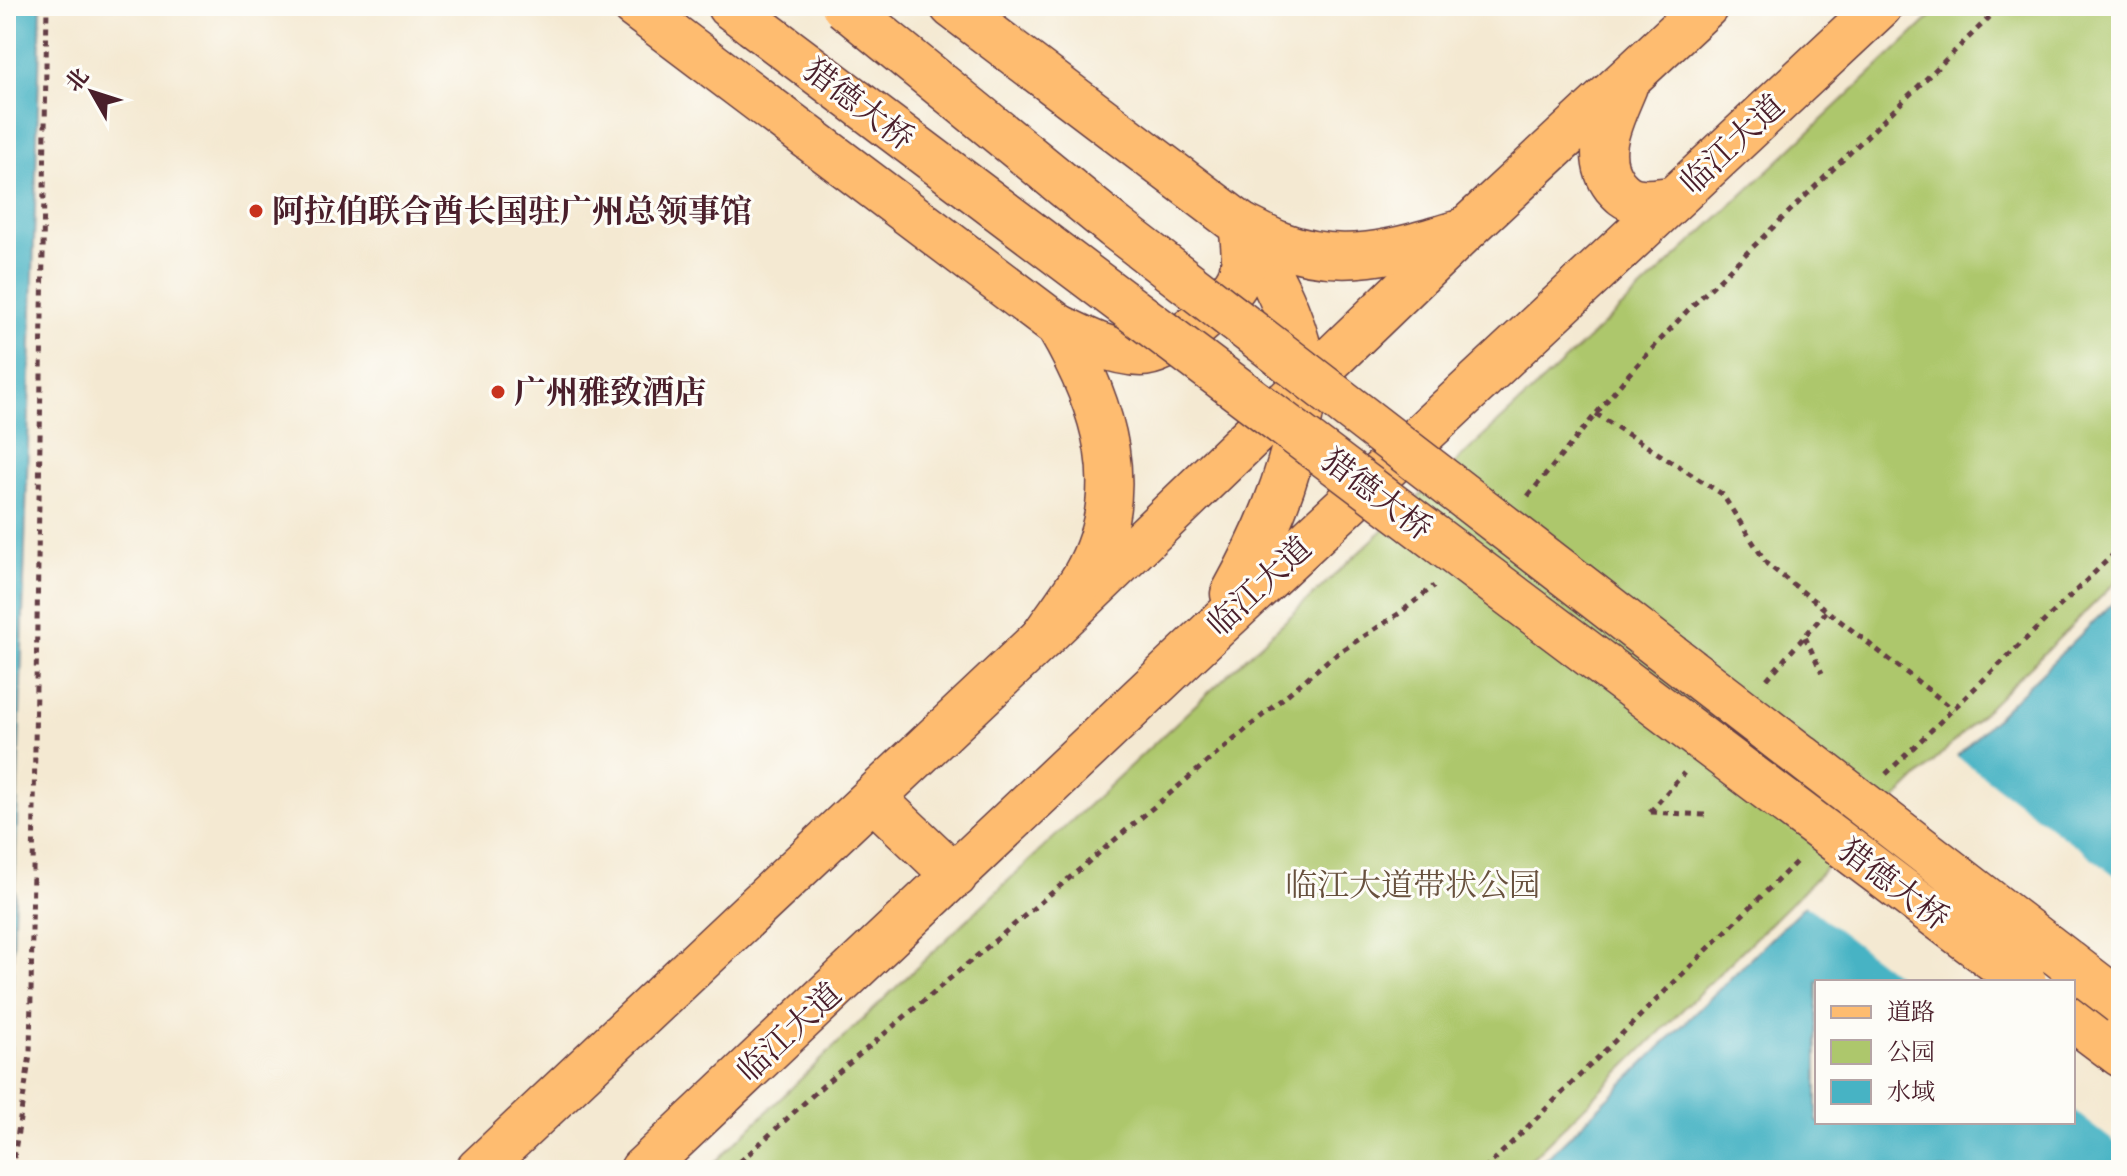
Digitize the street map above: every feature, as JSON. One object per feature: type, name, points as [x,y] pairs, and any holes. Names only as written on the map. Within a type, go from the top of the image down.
[{"type":"main road","points":[[634,6],[1058,326],[1102,347],[1141,354],[1161,350],[1216,307],[1238,280],[1244,258],[1241,225]]},
{"type":"main road","name":"猎德大桥","points":[[844,6],[1115,227],[2121,1003]]},
{"type":"main road","points":[[952,6],[1241,225],[1281,245],[1314,253],[1354,257],[1384,254],[1464,231]]},
{"type":"main road","points":[[478,1170],[1042,638],[1464,231],[1706,6]]},
{"type":"main road","name":"临江大道","points":[[642,1170],[1880,6]]},
{"type":"main road","name":"猎德大桥","points":[[741,15],[2021,980]]},
{"type":"main road","points":[[1627,80],[1603,150],[1607,175],[1622,195],[1637,201],[1673,199]]},
{"type":"main road","points":[[1215,628],[1263,540],[1285,481],[1305,384],[1288,310],[1266,264],[1241,225]]},
{"type":"main road","points":[[1042,638],[1084,575],[1101,539],[1111,496],[1108,453],[1098,414],[1081,366],[1058,326]]},
{"type":"main road","points":[[873,798],[955,876]]},
{"type":"main road","points":[[2075,1020],[2121,1055]]},
{"type":"path","points":[[12,1170],[30,1055],[47,6]]},
{"type":"path","points":[[1527,497],[1687,311],[2001,6]]},
{"type":"path","points":[[1596,414],[1722,494],[1767,564],[1953,709]]},
{"type":"path","points":[[731,1170],[827,1082],[1332,657],[1437,585]]},
{"type":"path","points":[[1805,637],[1822,673]]},
{"type":"path","points":[[1650,812],[1705,815]]},
{"type":"green space","name":"临江大道带状公园","points":[[1942,6],[2121,6],[2121,577],[1520,1170],[707,1170],[1013,876]]},
{"type":"water","points":[[6,6],[41,6],[10,1053],[6,1075]]},
{"type":"water","points":[[2121,595],[2121,1170],[1535,1170]]},
{"type":"pier","points":[[1954,754],[2121,880],[2121,1147],[2075,1112],[2075,980],[1903,980],[1802,902]]},
{"type":"place","name":"阿拉伯联合酋长国驻广州总领事馆","points":[[256,211]]},
{"type":"place","name":"广州雅致酒店","points":[[498,392]]}]
